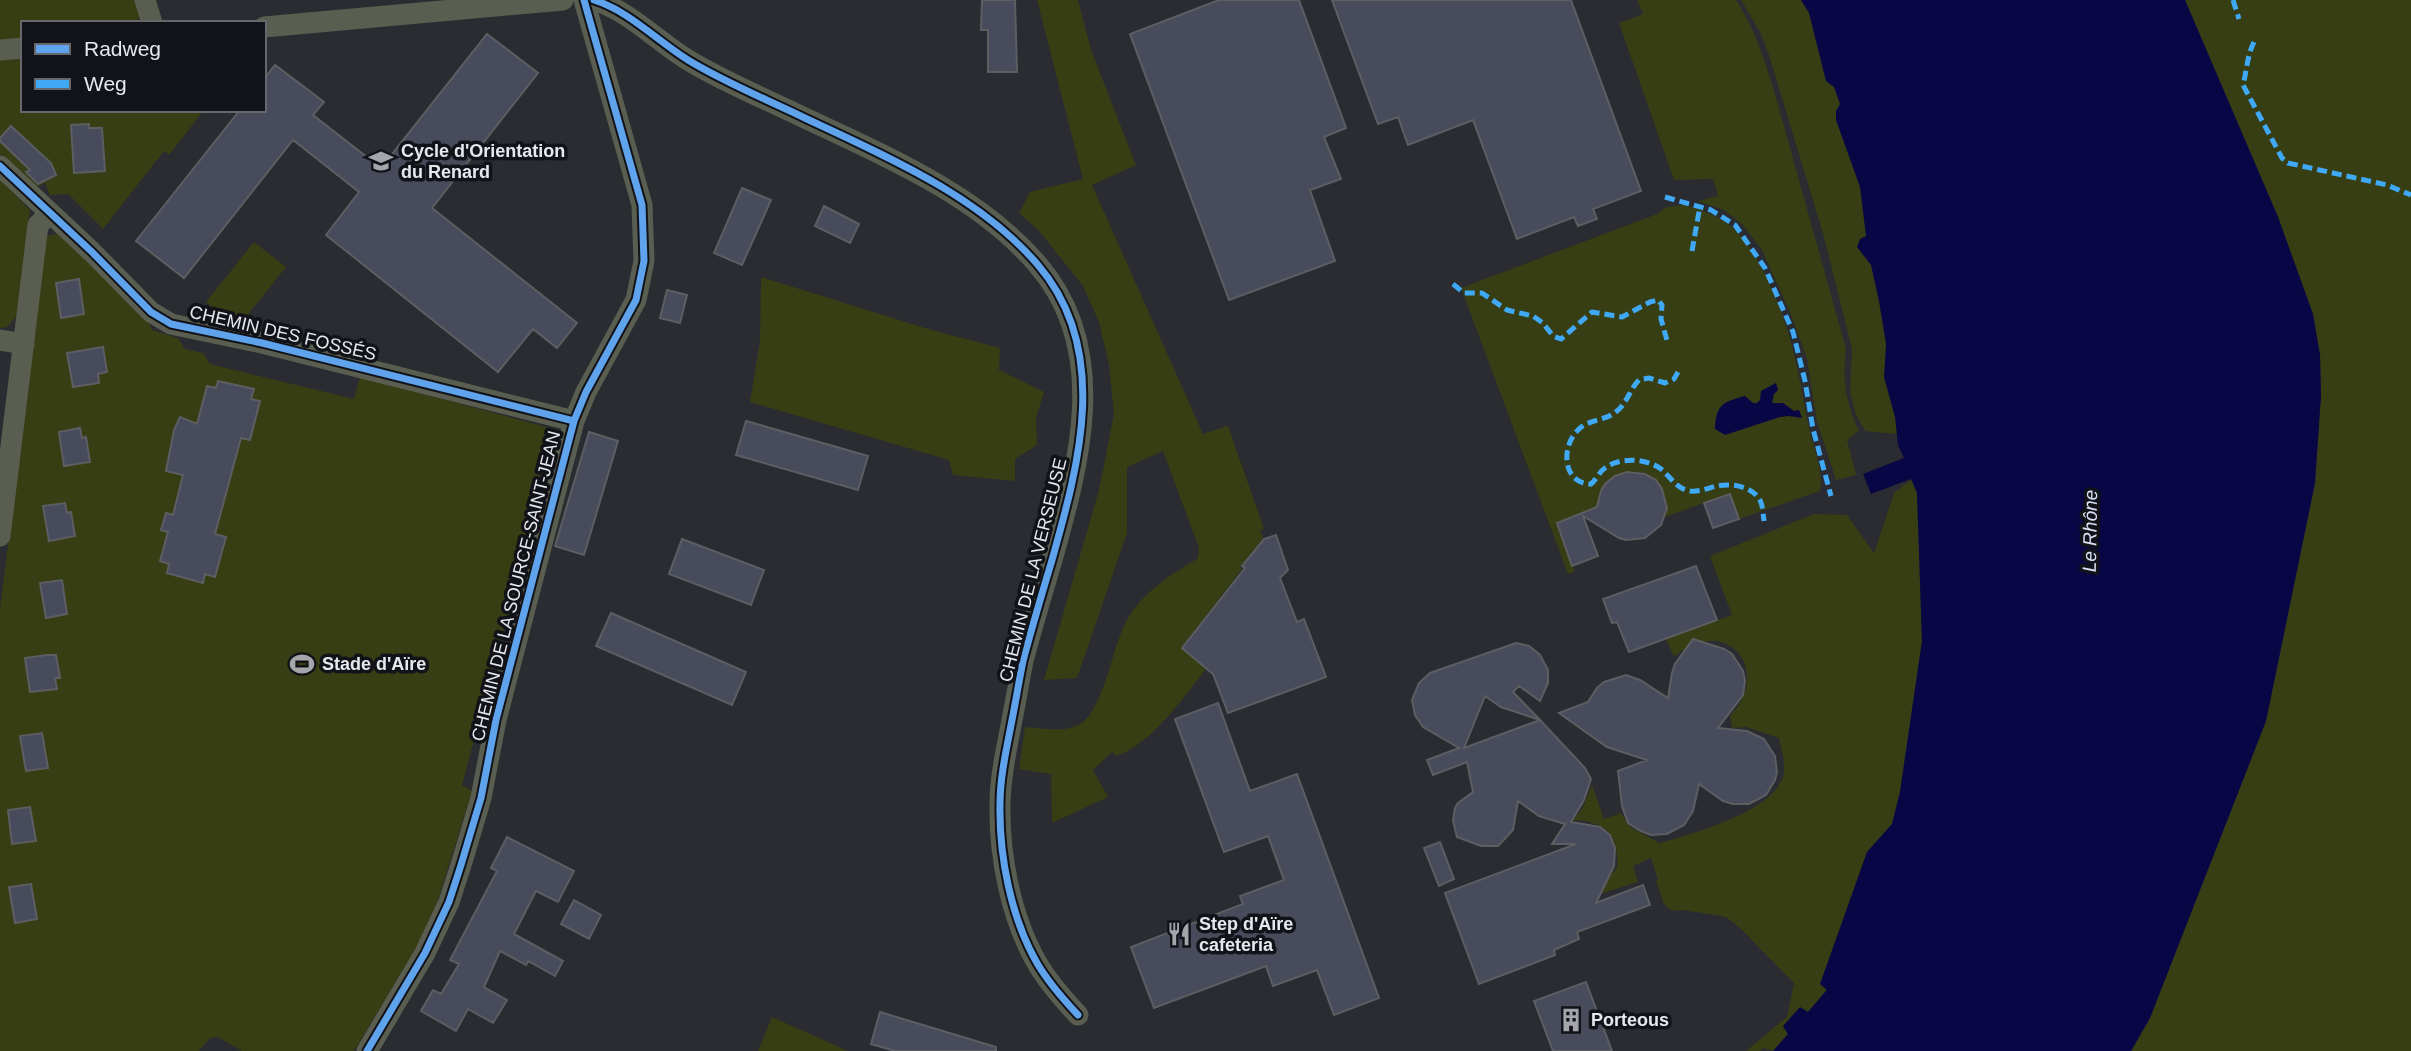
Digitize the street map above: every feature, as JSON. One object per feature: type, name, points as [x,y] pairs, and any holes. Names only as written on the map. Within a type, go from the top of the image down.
[{"type":"street","points":[[145,0],[151,21]]},
{"type":"street","points":[[266,27],[563,0]]},
{"type":"street","name":"CHEMIN DE LA SOURCE-SAINT-JEAN","points":[[367,1051],[425,954],[445,911],[481,798],[499,707],[574,421],[586,392],[636,300],[644,261],[642,205],[584,0]]},
{"type":"street","name":"CHEMIN DE LA VERSEUSE","points":[[594,0],[625,14],[664,44],[699,66],[850,140],[967,202],[1022,247],[1058,291],[1078,343],[1083,377],[1082,425],[1073,486],[1023,663],[1004,762],[1000,804],[1005,867],[1023,933],[1037,963],[1078,1015]]},
{"type":"street","points":[[0,50],[21,48]]},
{"type":"street","name":"CHEMIN DES FOSSÉS","points":[[0,166],[92,252],[151,312],[171,324],[262,343],[574,421]]},
{"type":"street","points":[[0,536],[38,225],[49,214]]},
{"type":"street","points":[[0,340],[24,344]]},
{"type":"green space","points":[[0,0],[135,0],[140,16],[137,21],[21,21],[21,38],[0,40]]},
{"type":"green space","points":[[1037,0],[1078,0],[1091,50],[1136,165],[1092,185],[1203,434],[1228,426],[1264,529],[1260,530],[1263,538],[1240,567],[1242,569],[1181,648],[1206,669],[1177,706],[1142,741],[1117,756],[1112,752],[1093,770],[1108,797],[1052,823],[1051,774],[1019,769],[1025,727],[1063,729],[1083,722],[1097,701],[1128,618],[1150,591],[1198,558],[1199,548],[1163,451],[1127,467],[1127,533],[1077,678],[1044,680],[1099,490],[1114,414],[1109,365],[1099,322],[1083,286],[1040,232],[1019,213],[1030,192],[1083,179]]},
{"type":"green space","points":[[1637,0],[1736,0],[1754,34],[1775,94],[1846,349],[1846,391],[1859,431],[1847,440],[1856,475],[1836,480],[1817,422],[1807,359],[1792,317],[1762,250],[1742,224],[1724,210],[1698,201],[1718,196],[1713,179],[1674,180],[1619,23],[1643,14]]},
{"type":"green space","points":[[1741,0],[1829,0],[1887,242],[1898,445],[1897,434],[1865,431],[1856,415],[1850,393],[1852,349],[1824,237],[1769,55],[1760,32]]},
{"type":"green space","points":[[2185,0],[2411,0],[2411,1051],[2131,1051],[2150,1018],[2266,721],[2315,483],[2321,395],[2320,354],[2312,314],[2278,217]]},
{"type":"green space","points":[[21,56],[21,112],[202,112],[169,155],[164,151],[103,229],[68,194],[50,195],[45,183],[34,188],[0,154],[0,58]]},
{"type":"green space","points":[[0,180],[30,210],[17,316],[7,327],[0,328]]},
{"type":"green space","points":[[1684,205],[1716,216],[1737,231],[1753,253],[1773,291],[1787,328],[1796,364],[1819,465],[1820,491],[1739,519],[1729,494],[1665,517],[1665,499],[1660,485],[1649,476],[1637,472],[1623,473],[1611,479],[1602,490],[1598,507],[1557,523],[1575,571],[1568,574],[1461,288],[1657,214],[1666,207]]},
{"type":"green space","name":"Stade d'Aïre","points":[[61,233],[149,322],[152,330],[178,338],[185,349],[203,353],[210,364],[354,399],[360,377],[557,430],[462,785],[472,791],[437,903],[419,943],[354,1051],[242,1051],[218,1037],[210,1038],[199,1051],[0,1051],[0,609],[46,236]]},
{"type":"green space","points":[[254,242],[286,267],[238,327],[206,302]]},
{"type":"green space","points":[[761,277],[928,329],[1000,348],[999,370],[1044,392],[1036,418],[1037,445],[1015,459],[1015,481],[953,475],[949,460],[750,402],[760,341]]},
{"type":"green space","points":[[1912,479],[1917,493],[1922,641],[1900,792],[1892,824],[1867,853],[1827,989],[1808,1012],[1783,1026],[1788,1034],[1773,1051],[1764,1048],[1759,1051],[1746,1051],[1787,1017],[1794,983],[1726,917],[1669,909],[1664,904],[1651,858],[1633,866],[1638,882],[1565,905],[1602,885],[1617,868],[1616,847],[1608,832],[1594,823],[1573,820],[1582,809],[1592,785],[1604,819],[1621,813],[1630,827],[1660,843],[1712,827],[1752,809],[1768,797],[1779,785],[1784,771],[1783,754],[1779,738],[1746,727],[1732,728],[1730,715],[1738,707],[1746,686],[1747,675],[1740,655],[1721,642],[1709,641],[1696,644],[1674,656],[1666,639],[1732,615],[1710,556],[1814,514],[1847,515],[1874,553],[1894,493]]},
{"type":"green space","points":[[772,1017],[848,1051],[758,1051]]},
{"type":"water","name":"Le Rhône","points":[[1801,0],[2185,0],[2278,217],[2313,314],[2320,355],[2321,395],[2315,483],[2266,721],[2150,1018],[2131,1051],[1773,1051],[1788,1034],[1783,1026],[1800,1007],[1808,1012],[1827,990],[1820,984],[1867,852],[1892,824],[1900,792],[1922,641],[1917,493],[1911,479],[1871,494],[1863,474],[1904,458],[1898,445],[1895,417],[1884,377],[1886,344],[1871,265],[1857,247],[1860,239],[1866,236],[1860,187],[1836,120],[1836,111],[1840,104],[1834,87],[1826,81],[1809,13]]},
{"type":"water","points":[[1776,383],[1778,390],[1772,403],[1783,403],[1794,411],[1799,410],[1802,418],[1780,417],[1725,435],[1715,429],[1717,414],[1722,405],[1745,396],[1757,403],[1761,391]]},
{"type":"building","points":[[982,0],[1015,0],[1017,72],[988,72],[988,30],[981,30]]},
{"type":"building","points":[[1219,0],[1299,0],[1346,128],[1324,137],[1341,179],[1310,190],[1335,261],[1229,300],[1130,34]]},
{"type":"building","points":[[1332,0],[1571,0],[1641,191],[1593,209],[1597,219],[1578,226],[1574,217],[1517,239],[1473,120],[1408,145],[1398,117],[1378,124]]},
{"type":"building","points":[[487,34],[538,73],[432,208],[577,323],[557,348],[533,329],[498,372],[326,235],[359,192],[293,140],[184,278],[136,241],[238,112],[266,112],[266,76],[275,65],[324,102],[313,115],[381,168]]},
{"type":"building","points":[[89,124],[89,128],[102,128],[105,171],[74,173],[71,125]]},
{"type":"building","points":[[11,126],[51,163],[56,175],[38,184],[26,172],[30,170],[0,141]]},
{"type":"building","points":[[742,188],[771,200],[742,265],[714,253]]},
{"type":"building","points":[[824,206],[859,224],[850,243],[815,226]]},
{"type":"building","points":[[79,279],[84,314],[61,318],[56,283]]},
{"type":"building","points":[[667,290],[687,295],[680,323],[660,318]]},
{"type":"building","points":[[103,347],[107,372],[98,374],[99,383],[73,387],[67,353]]},
{"type":"building","points":[[218,381],[254,389],[251,399],[260,401],[250,440],[241,438],[215,534],[226,537],[215,577],[205,574],[203,583],[167,573],[169,564],[160,561],[168,532],[161,530],[166,513],[173,515],[183,475],[166,471],[174,430],[180,417],[197,424],[207,386],[216,388]]},
{"type":"building","points":[[746,421],[868,456],[858,490],[736,455]]},
{"type":"building","points":[[80,428],[82,438],[86,437],[90,462],[64,466],[59,432]]},
{"type":"building","points":[[589,432],[618,441],[584,555],[555,546]]},
{"type":"building","points":[[1627,472],[1645,474],[1656,480],[1662,489],[1667,508],[1661,525],[1645,538],[1626,540],[1583,516],[1598,556],[1572,566],[1557,523],[1597,507],[1605,484],[1615,476]]},
{"type":"building","points":[[1730,494],[1739,519],[1713,528],[1704,503]]},
{"type":"building","points":[[65,503],[67,513],[71,512],[75,536],[49,541],[43,506]]},
{"type":"building","points":[[1276,535],[1288,570],[1280,578],[1297,622],[1304,619],[1326,677],[1228,713],[1213,674],[1182,648],[1245,568],[1242,566],[1264,539]]},
{"type":"building","points":[[682,539],[764,570],[751,605],[669,574]]},
{"type":"building","points":[[1696,566],[1717,620],[1629,652],[1617,622],[1612,623],[1603,599]]},
{"type":"building","points":[[62,580],[67,614],[46,618],[40,583]]},
{"type":"building","points":[[611,613],[746,672],[732,705],[596,646]]},
{"type":"building","points":[[1693,639],[1732,654],[1743,671],[1743,695],[1718,728],[1747,731],[1764,739],[1775,756],[1777,772],[1766,795],[1749,804],[1723,801],[1699,784],[1693,811],[1684,825],[1667,834],[1651,835],[1628,823],[1622,806],[1618,771],[1647,760],[1607,747],[1559,713],[1588,702],[1604,682],[1626,675],[1640,680],[1668,698],[1675,664]]},
{"type":"building","points":[[1516,643],[1529,646],[1540,655],[1548,670],[1548,683],[1540,701],[1519,686],[1513,692],[1540,720],[1585,768],[1591,779],[1584,800],[1571,822],[1600,827],[1610,835],[1615,848],[1614,866],[1596,903],[1643,885],[1650,905],[1577,932],[1579,939],[1554,950],[1555,955],[1479,984],[1445,893],[1576,844],[1552,844],[1565,824],[1539,816],[1518,801],[1513,830],[1498,846],[1481,846],[1457,837],[1453,820],[1455,808],[1473,792],[1467,762],[1433,775],[1427,760],[1459,748],[1423,727],[1415,715],[1412,700],[1419,683],[1430,673]],"holes":[[[1485,696],[1501,707],[1540,720],[1464,748]]]},
{"type":"building","points":[[56,655],[60,678],[55,678],[57,689],[30,692],[25,658]]},
{"type":"building","points":[[1218,703],[1250,791],[1297,774],[1379,998],[1334,1015],[1317,970],[1273,986],[1266,966],[1154,1008],[1131,947],[1243,904],[1240,896],[1284,880],[1268,836],[1224,852],[1175,719]]},
{"type":"building","points":[[42,733],[48,768],[26,771],[20,736]]},
{"type":"building","points":[[30,807],[36,841],[12,844],[8,810]]},
{"type":"building","points":[[507,837],[574,871],[558,902],[536,891],[514,934],[563,961],[555,976],[528,961],[526,965],[500,951],[484,987],[507,1000],[493,1023],[468,1009],[456,1031],[421,1011],[433,990],[441,994],[459,964],[450,960],[497,871],[491,868]]},
{"type":"building","points":[[1440,842],[1454,879],[1439,886],[1424,848]]},
{"type":"building","points":[[31,884],[37,919],[15,923],[9,887]]},
{"type":"building","points":[[574,900],[601,915],[589,939],[561,924]]},
{"type":"building","name":"Porteous","points":[[1586,982],[1612,1051],[1553,1051],[1534,1001]]},
{"type":"building","points":[[880,1012],[996,1047],[996,1051],[895,1051],[871,1044]]},
{"type":"marked path","points":[[2233,0],[2239,19]]},
{"type":"marked path","points":[[2254,42],[2243,85],[2282,158],[2288,163],[2387,185],[2411,195]]},
{"type":"marked path","points":[[1665,197],[1711,210],[1735,225],[1765,268],[1793,332],[1813,429],[1831,496]]},
{"type":"marked path","points":[[1692,251],[1700,206]]},
{"type":"marked path","points":[[1453,284],[1464,293],[1482,293],[1507,310],[1533,316],[1543,323],[1553,336],[1561,339],[1592,312],[1622,317],[1658,300],[1662,305],[1661,319],[1668,344]]},
{"type":"marked path","points":[[1678,372],[1674,379],[1665,383],[1649,378],[1639,380],[1617,411],[1578,430],[1572,437],[1567,454],[1567,463],[1574,478],[1591,484],[1611,464],[1641,461],[1655,465],[1685,490],[1697,491],[1728,485],[1752,491],[1760,500],[1764,521]]},
{"type":"cycle path","points":[[367,1051],[425,953],[449,902],[481,798],[496,720],[574,421],[586,392],[636,300],[644,261],[642,205],[584,0]]},
{"type":"cycle path","points":[[594,0],[619,11],[712,74],[888,158],[954,194],[1013,239],[1038,265],[1061,298],[1075,333],[1082,370],[1079,447],[1062,523],[1023,661],[1002,772],[1000,824],[1008,886],[1020,926],[1041,970],[1078,1015]]},
{"type":"cycle path","points":[[0,166],[92,252],[151,312],[171,324],[262,343],[574,421]]},
{"type":"place","name":"Cycle d'Orientation du Renard","points":[[381,161]]},
{"type":"place","name":"Stade d'Aïre","points":[[302,664]]},
{"type":"place","name":"Step d'Aïre cafeteria","points":[[1179,934]]},
{"type":"place","name":"Porteous","points":[[1571,1020]]}]
